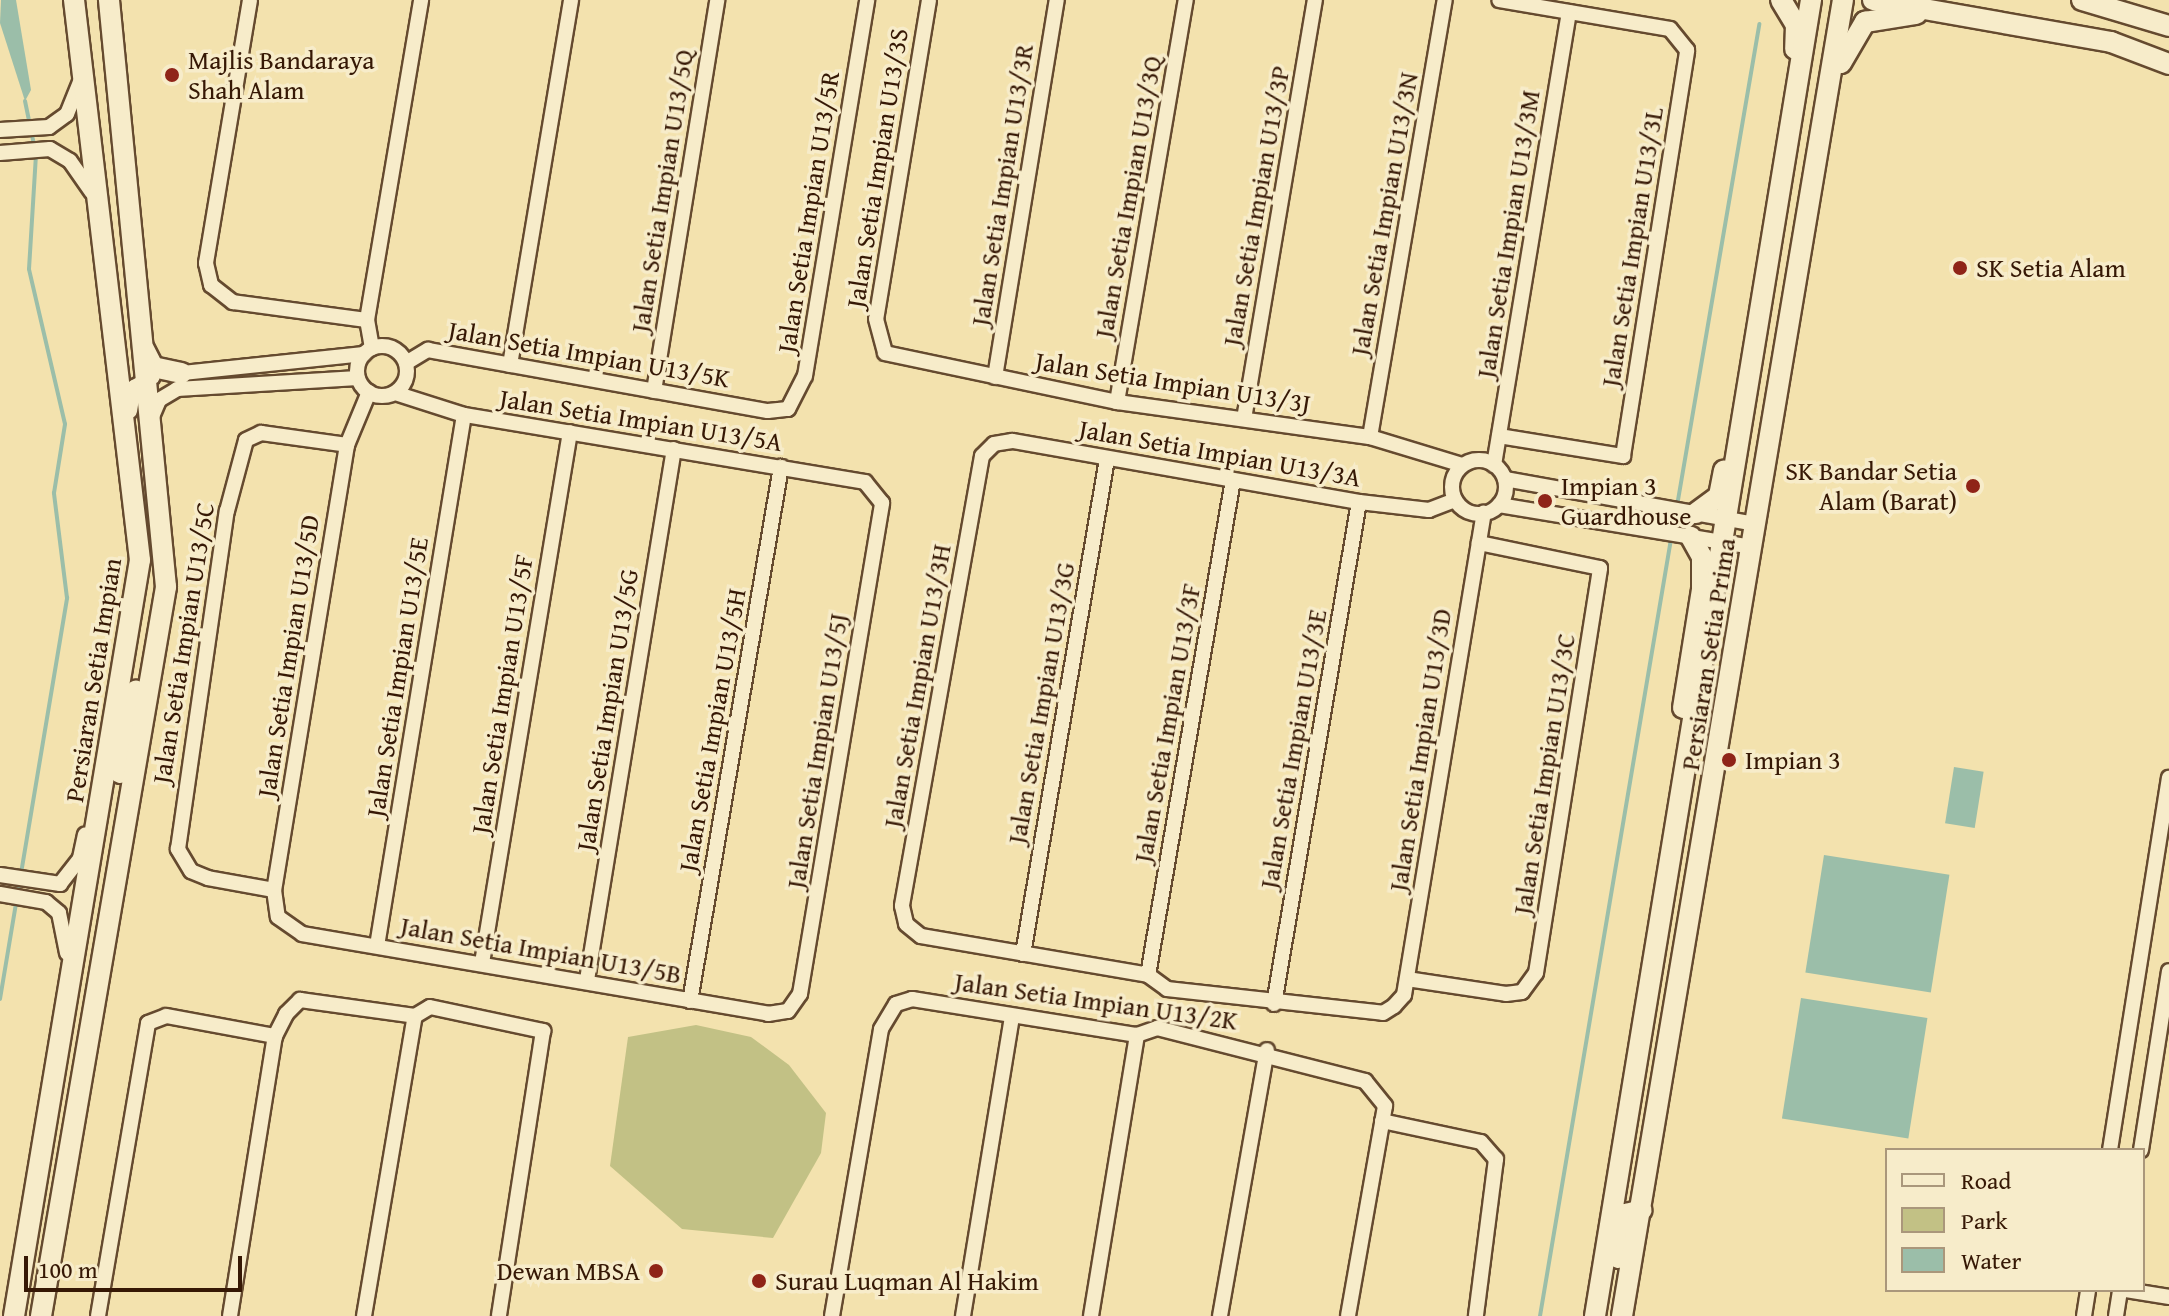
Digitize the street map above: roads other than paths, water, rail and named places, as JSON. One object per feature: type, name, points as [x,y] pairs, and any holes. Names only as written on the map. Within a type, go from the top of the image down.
[{"type":"street","name":"Persiaran Setia Impian","points":[[14,1316],[62,1021],[137,597],[137,519],[92,192],[74,0]]},
{"type":"street","name":"Persiaran Setia Impian","points":[[41,1316],[155,660],[165,556],[109,0]]},
{"type":"street","points":[[250,0],[206,263],[211,285],[233,302],[367,320]]},
{"type":"street","points":[[358,378],[368,351],[367,320],[421,0]]},
{"type":"street","points":[[510,365],[571,0]]},
{"type":"street","name":"Jalan Setia Impian U13/5Q","points":[[654,391],[717,0]]},
{"type":"street","name":"Jalan Setia Impian U13/5R","points":[[768,411],[788,409],[805,376],[867,0]]},
{"type":"street","name":"Jalan Setia Impian U13/3S","points":[[878,344],[876,319],[929,0]]},
{"type":"street","name":"Jalan Setia Impian U13/3R","points":[[995,377],[1057,0]]},
{"type":"street","name":"Jalan Setia Impian U13/3Q","points":[[1117,402],[1186,0]]},
{"type":"street","name":"Jalan Setia Impian U13/3P","points":[[1244,419],[1315,0]]},
{"type":"street","name":"Jalan Setia Impian U13/3N","points":[[1370,437],[1445,0]]},
{"type":"street","points":[[1499,0],[1569,12]]},
{"type":"street","points":[[1781,0],[1796,25],[1791,157]]},
{"type":"street","name":"Persiaran Setia Prima","points":[[1595,1316],[1755,355],[1791,157],[1811,0]]},
{"type":"street","name":"Persiaran Setia Prima","points":[[1622,1316],[1828,104],[1843,0]]},
{"type":"street","points":[[1873,0],[2111,42],[2169,64]]},
{"type":"street","points":[[2082,0],[2169,26]]},
{"type":"street","points":[[1828,104],[1846,48],[1865,22],[1932,11]]},
{"type":"street","name":"Jalan Setia Impian U13/3M","points":[[1494,465],[1569,12]]},
{"type":"street","name":"Jalan Setia Impian U13/3L","points":[[1499,436],[1623,456],[1687,50],[1670,29],[1569,12]]},
{"type":"street","points":[[2,130],[49,127],[67,114],[80,81]]},
{"type":"street","points":[[4,152],[50,149],[70,161],[92,192]]},
{"type":"street","points":[[142,341],[153,367],[181,373]]},
{"type":"street","name":"Jalan Setia Impian U13/3J","points":[[878,344],[896,357],[1117,402],[1370,437],[1462,465]]},
{"type":"street","points":[[137,519],[130,399],[145,378],[368,351],[396,350],[406,363],[395,393],[369,392],[358,378]]},
{"type":"street","name":"Jalan Setia Impian U13/5K","points":[[406,363],[428,350],[768,411]]},
{"type":"street","points":[[1696,513],[1719,496],[1737,393],[1755,355]]},
{"type":"street","points":[[242,368],[245,386]]},
{"type":"street","points":[[150,421],[159,400],[177,389],[358,378]]},
{"type":"street","name":"Jalan Setia Impian U13/5D","points":[[287,928],[274,890],[347,445],[369,392]]},
{"type":"street","name":"Jalan Setia Impian U13/5A","points":[[395,393],[464,415],[865,482],[878,496]]},
{"type":"street","name":"Jalan Setia Impian U13/5E","points":[[377,946],[464,415]]},
{"type":"street","name":"Jalan Setia Impian U13/5F","points":[[482,963],[570,432]]},
{"type":"street","name":"Jalan Setia Impian U13/5C","points":[[274,890],[208,878],[191,871],[178,849],[229,497],[236,458],[254,437],[347,445]]},
{"type":"street","name":"Jalan Setia Impian U13/3A","points":[[982,456],[1012,441],[1359,502],[1429,510],[1455,500]]},
{"type":"street","name":"Jalan Setia Impian U13/5G","points":[[587,980],[674,449]]},
{"type":"street","name":"Jalan Setia Impian U13/3H","points":[[982,456],[902,906],[906,924],[921,936],[1023,954]]},
{"type":"street","name":"Jalan Setia Impian U13/3G","points":[[1023,954],[1107,459]]},
{"type":"street","points":[[1752,547],[1499,505],[1484,513],[1455,500],[1452,488],[1462,465],[1494,465],[1505,479],[1756,524]]},
{"type":"street","name":"Jalan Setia Impian U13/5H","points":[[690,1001],[781,467]]},
{"type":"street","points":[[1499,505],[1505,479]]},
{"type":"street","name":"Jalan Setia Impian U13/3F","points":[[1148,975],[1233,480]]},
{"type":"street","name":"Jalan Setia Impian U13/5J","points":[[788,1011],[803,979],[884,511],[878,496]]},
{"type":"street","name":"Jalan Setia Impian U13/3E","points":[[1274,1004],[1359,502]]},
{"type":"street","name":"Jalan Setia Impian U13/3D","points":[[1274,1004],[1383,1013],[1404,995],[1484,513]]},
{"type":"street","points":[[1675,835],[1670,794],[1702,589],[1702,557],[1691,537]]},
{"type":"street","name":"Jalan Setia Impian U13/3C","points":[[1407,979],[1506,994],[1522,992],[1536,973],[1600,568],[1479,543]]},
{"type":"street","points":[[108,763],[120,774],[136,692],[155,660]]},
{"type":"street","points":[[2110,1148],[2169,778]]},
{"type":"street","points":[[0,875],[60,884],[70,876],[104,786]]},
{"type":"street","points":[[0,894],[32,899],[59,913],[68,934],[62,1021]]},
{"type":"street","name":"Jalan Setia Impian U13/5B","points":[[287,928],[690,1001],[788,1011]]},
{"type":"street","points":[[1023,954],[1148,975],[1167,989],[1274,1004]]},
{"type":"street","points":[[2141,1148],[2169,971]]},
{"type":"street","name":"Jalan Setia Impian U13/2K","points":[[832,1316],[887,1016],[912,999],[1137,1035],[1157,1028],[1267,1050],[1365,1081],[1384,1114]]},
{"type":"street","points":[[230,1316],[275,1036],[300,1000],[415,1016],[430,1007],[543,1031],[499,1316]]},
{"type":"street","points":[[98,1316],[148,1023],[166,1016],[275,1036]]},
{"type":"street","points":[[364,1316],[415,1016]]},
{"type":"street","points":[[963,1316],[1012,1016]]},
{"type":"street","points":[[1091,1316],[1137,1035]]},
{"type":"street","points":[[1220,1316],[1267,1050]]},
{"type":"street","points":[[1348,1316],[1384,1114],[1481,1142],[1496,1159],[1476,1316]]},
{"type":"street","points":[[1604,1316],[1626,1214],[1642,1210]]},
{"type":"street","points":[[2084,1316],[2088,1292]]},
{"type":"street","points":[[2116,1316],[2120,1292]]},
{"type":"street","points":[[2138,1292],[2169,1297]]},
{"type":"water","points":[[1,0],[16,0],[31,90],[25,101],[0,23]]},
{"type":"water","points":[[1954,767],[1984,772],[1975,828],[1945,823]]},
{"type":"water","points":[[1824,855],[1949,875],[1931,992],[1805,973]]},
{"type":"water","points":[[1801,998],[1927,1018],[1908,1139],[1782,1118]]},
{"type":"waterway","points":[[1677,506],[1759,24]]},
{"type":"waterway","points":[[25,101],[34,145]]},
{"type":"waterway","points":[[0,999],[67,598],[54,493],[65,424],[29,269],[36,154]]},
{"type":"waterway","points":[[1540,1316],[1671,539]]},
{"type":"place","name":"Majlis Bandaraya Shah Alam","points":[[172,75]]},
{"type":"place","name":"SK Setia Alam","points":[[1960,268]]},
{"type":"place","name":"SK Bandar Setia Alam (Barat)","points":[[1973,486]]},
{"type":"place","name":"Impian 3 Guardhouse","points":[[1545,501]]},
{"type":"place","name":"Impian 3","points":[[1729,760]]},
{"type":"place","name":"Dewan MBSA","points":[[656,1271]]},
{"type":"place","name":"Surau Luqman Al Hakim","points":[[759,1281]]}]
